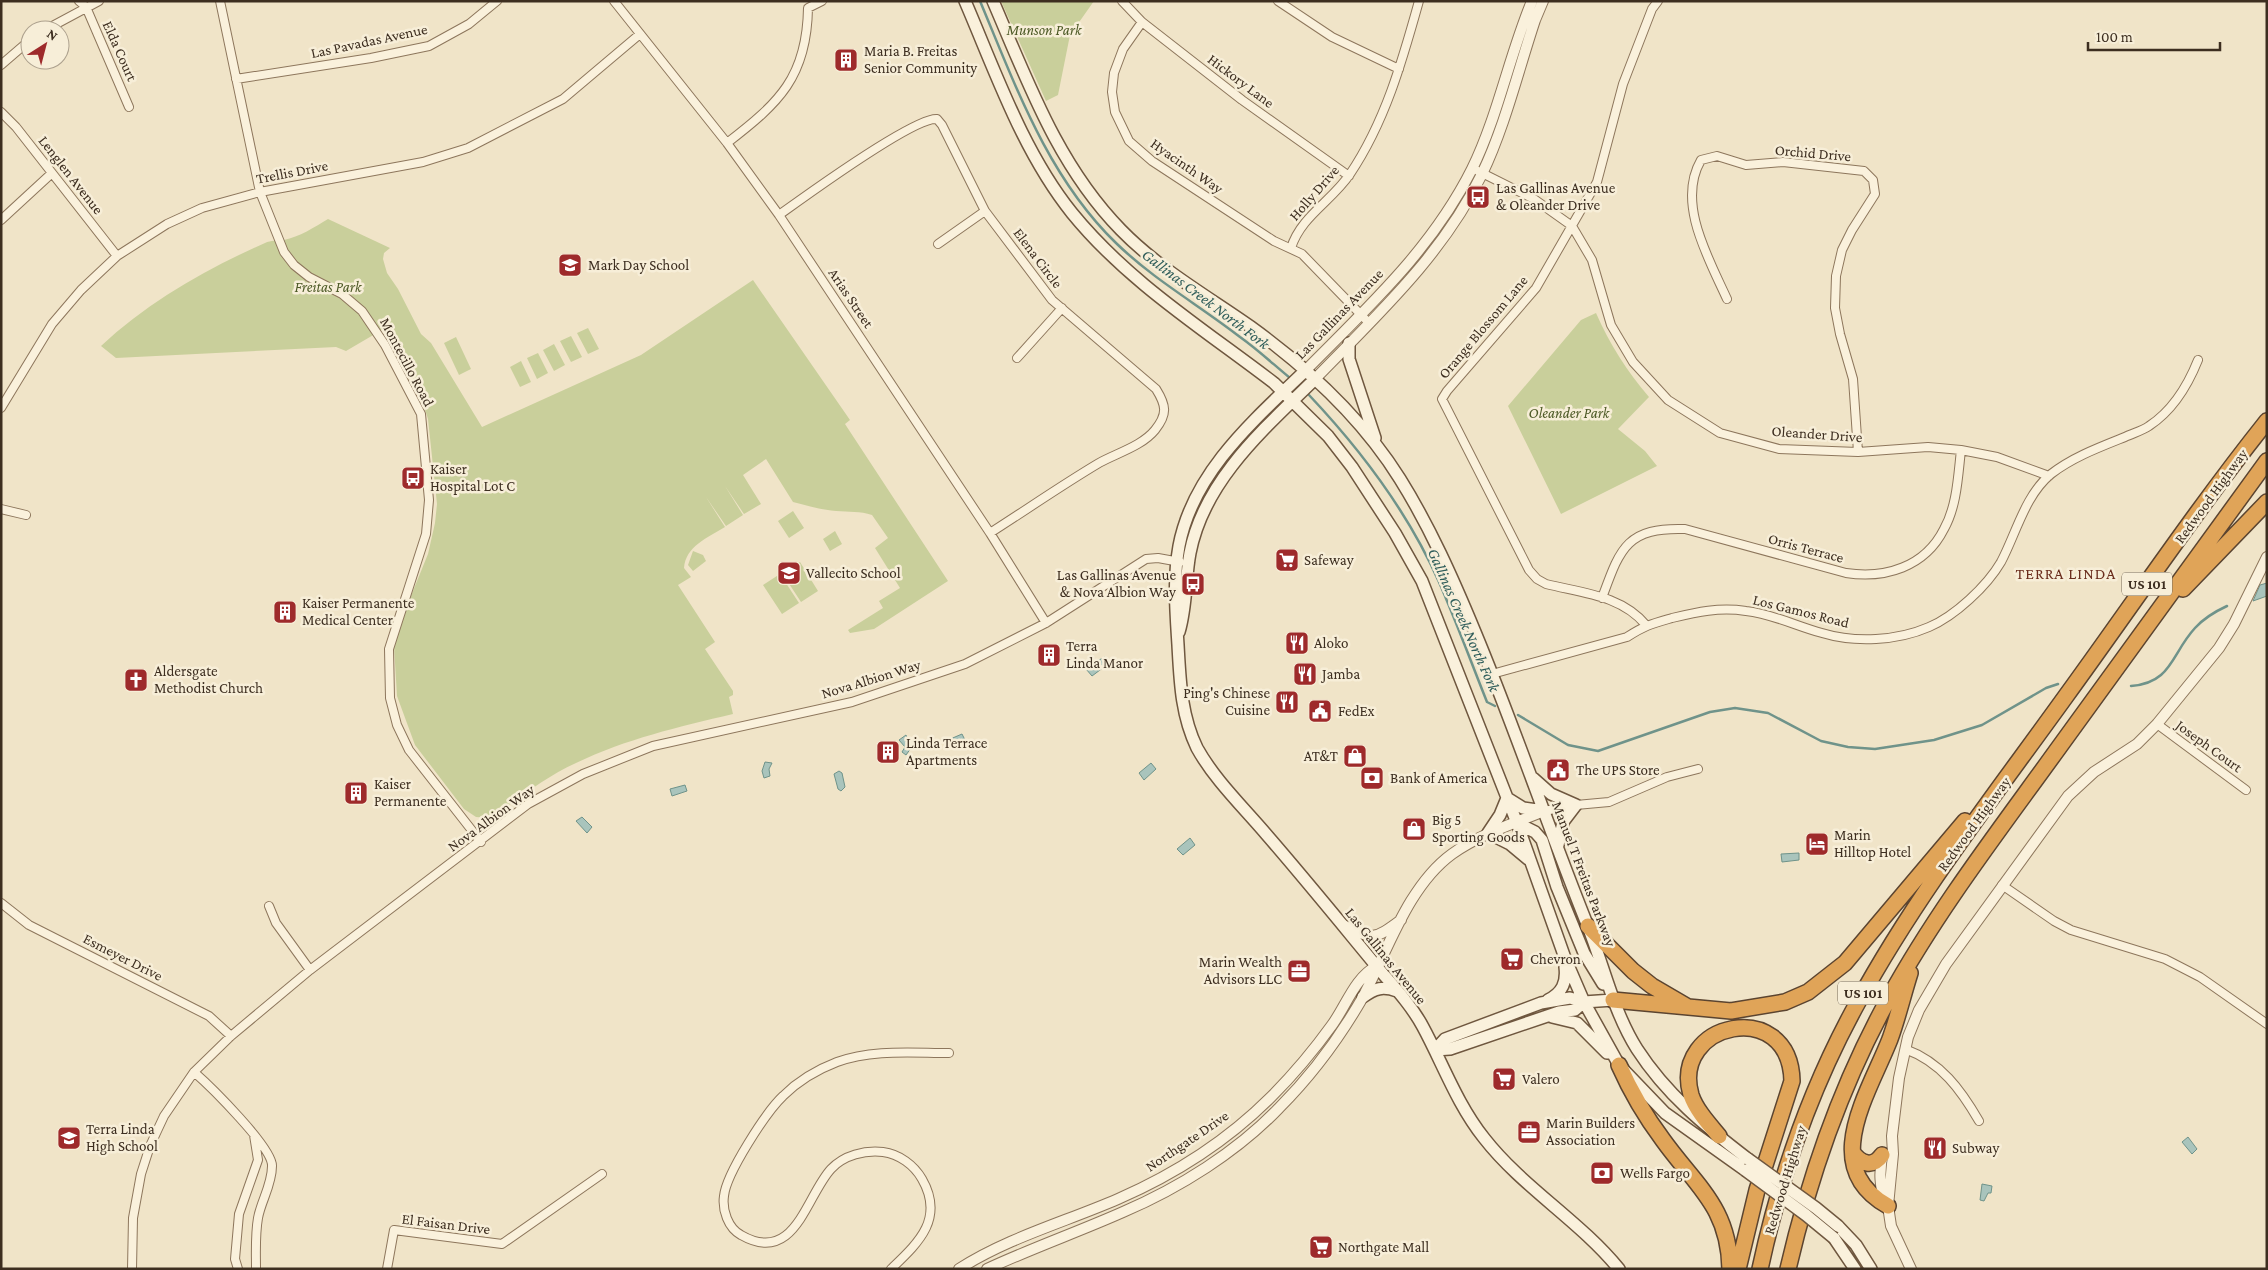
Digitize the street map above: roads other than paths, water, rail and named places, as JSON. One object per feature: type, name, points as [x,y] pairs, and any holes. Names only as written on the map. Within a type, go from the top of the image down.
[{"type":"highway","name":"Redwood Highway","points":[[1760,1269],[1774,1211],[1797,1140],[1821,1078],[1848,1020],[1915,907],[2028,748],[2267,421]]},
{"type":"highway","name":"Redwood Highway","points":[[1788,1269],[1805,1200],[1836,1112],[1877,1021],[1918,949],[1958,888],[2267,461]]},
{"type":"highway","points":[[2149,624],[2267,502]]},
{"type":"highway","points":[[1614,1000],[1718,1011],[1758,1008],[1785,1002],[1816,988],[1834,974],[1854,953],[1902,893],[2028,748]]},
{"type":"highway","points":[[1588,926],[1652,986],[1674,997],[1689,1008]]},
{"type":"highway","points":[[1888,1206],[1871,1195],[1858,1180],[1853,1153],[1856,1126],[1868,1090],[1890,1038],[1918,949]]},
{"type":"highway","points":[[1718,1136],[1691,1094],[1690,1072],[1693,1059],[1705,1042],[1725,1030],[1746,1027],[1760,1030],[1774,1038],[1786,1053],[1792,1068],[1792,1081],[1757,1190],[1738,1269]]},
{"type":"highway","points":[[1619,1065],[1634,1097],[1663,1141],[1706,1194],[1723,1222],[1730,1250],[1730,1269]]},
{"type":"highway","points":[[1853,1153],[1857,1159],[1868,1164],[1876,1162],[1882,1155]]},
{"type":"main road","name":"Manuel T Freitas Parkway","points":[[965,1],[1037,162],[1072,213],[1101,246],[1140,282],[1299,385],[1340,402],[1378,447],[1400,479],[1446,560],[1509,716],[1614,1000],[1636,1047],[1650,1068],[1682,1105],[1718,1136],[1746,1164],[1834,1238],[1855,1269]]},
{"type":"main road","name":"Manuel T Freitas Parkway","points":[[994,1],[1058,148],[1091,196],[1120,229],[1157,263],[1252,328],[1299,385],[1328,436],[1352,467],[1395,533],[1422,580],[1507,798],[1565,958],[1584,1002],[1619,1065],[1666,1113],[1816,1208],[1838,1226],[1856,1245],[1871,1269]]},
{"type":"main road","points":[[1349,343],[1349,359],[1378,447]]},
{"type":"main road","name":"Las Gallinas Avenue","points":[[1299,385],[1232,444],[1209,472],[1190,511],[1179,547],[1183,563],[1185,612],[1177,638],[1180,688],[1186,720],[1198,749],[1218,776],[1377,966],[1422,1023],[1459,1100],[1484,1139],[1618,1269]]},
{"type":"main road","name":"Las Gallinas Avenue","points":[[1183,563],[1207,506],[1221,480],[1299,385]]},
{"type":"main road","points":[[1209,472],[1221,480]]},
{"type":"main road","points":[[1531,776],[1551,794],[1576,805],[1563,822],[1559,831],[1557,846]]},
{"type":"main road","points":[[1529,860],[1510,844],[1488,833],[1500,815],[1507,798],[1523,808],[1544,811]]},
{"type":"main road","points":[[1516,823],[1535,832],[1542,840],[1557,887],[1584,953],[1614,1000],[1584,1002],[1570,998],[1541,1003]]},
{"type":"main road","points":[[1435,1050],[1445,1039],[1556,996],[1563,988],[1566,978],[1565,958]]},
{"type":"main road","points":[[1363,997],[1376,988],[1385,987],[1397,991]]},
{"type":"main road","points":[[1435,1050],[1450,1050],[1547,1017],[1575,1010],[1584,1002]]},
{"type":"main road","points":[[1547,1017],[1577,1023],[1619,1065]]},
{"type":"street","points":[[60,20],[83,4],[99,1]]},
{"type":"street","name":"Montecillo Road","points":[[220,1],[260,192],[284,252],[294,265],[309,277],[342,294],[354,303],[368,318],[385,345],[421,414],[429,500],[426,534],[389,649],[390,698],[397,725],[409,750],[480,842]]},
{"type":"street","name":"Las Pavadas Avenue","points":[[236,79],[371,58],[429,46],[469,24],[497,1]]},
{"type":"street","name":"Arias Street","points":[[614,1],[727,143],[779,215],[990,533],[1046,623]]},
{"type":"street","points":[[727,143],[763,115],[782,93],[802,58],[807,37],[808,8],[822,1]]},
{"type":"street","name":"Hickory Lane","points":[[1122,1],[1142,22],[1242,100],[1349,176]]},
{"type":"street","points":[[1278,1],[1332,37],[1399,70]]},
{"type":"street","name":"Holly Drive","points":[[1291,248],[1301,225],[1349,176],[1378,125],[1399,70],[1419,1]]},
{"type":"street","name":"Las Gallinas Avenue","points":[[1299,385],[1419,252],[1445,217],[1472,168],[1532,1]]},
{"type":"street","name":"Las Gallinas Avenue","points":[[1299,385],[1349,343],[1369,323],[1435,250],[1461,212],[1482,174],[1543,1]]},
{"type":"street","name":"Orange Blossom Lane","points":[[1646,624],[1636,612],[1620,602],[1546,584],[1537,579],[1529,570],[1442,399],[1536,288],[1597,182],[1623,84],[1652,9],[1658,1]]},
{"type":"street","name":"Elda Court","points":[[83,4],[129,106]]},
{"type":"street","name":"Hyacinth Way","points":[[1142,22],[1123,48],[1114,74],[1112,92],[1115,112],[1129,141],[1152,161],[1274,241],[1291,248]]},
{"type":"street","name":"Trellis Drive","points":[[1,408],[52,324],[81,290],[117,256],[167,224],[202,208],[260,192],[423,162],[468,148],[563,99],[640,34]]},
{"type":"street","points":[[1,65],[20,49]]},
{"type":"street","name":"Lenglen Avenue","points":[[1,112],[16,126],[117,256]]},
{"type":"street","name":"Elena Circle","points":[[779,215],[861,158],[920,123],[937,119],[942,125],[985,211],[1052,300],[1156,389],[1164,402],[1164,414],[1156,429],[1147,438],[1099,463],[990,533]]},
{"type":"street","name":"Orchid Drive","points":[[1727,299],[1695,228],[1692,182],[1700,160],[1717,156],[1746,165],[1783,162],[1864,171],[1873,180],[1875,194],[1852,230],[1842,250],[1836,276],[1835,308],[1840,334],[1853,379],[1858,452]]},
{"type":"street","name":"Oleander Drive","points":[[1472,168],[1534,199],[1572,226],[1592,260],[1611,325],[1633,362],[1668,400],[1720,433],[1779,449],[1858,452],[1928,447],[1961,450],[1997,457],[2049,476]]},
{"type":"street","points":[[1,220],[52,173]]},
{"type":"street","points":[[938,244],[985,211]]},
{"type":"street","points":[[1291,248],[1302,254],[1369,323]]},
{"type":"street","points":[[1017,358],[1062,308]]},
{"type":"street","name":"Los Gamos Road","points":[[1492,674],[1627,637],[1646,624],[1692,612],[1717,609],[1747,611],[1775,617],[1823,634],[1858,639],[1891,638],[1930,627],[1964,604],[1984,585],[2000,563],[2027,506],[2049,476],[2065,464],[2086,453],[2149,427],[2178,398],[2198,360]]},
{"type":"street","name":"Orris Terrace","points":[[1602,598],[1616,558],[1626,545],[1639,536],[1665,528],[1685,529],[1853,574],[1867,576],[1885,574],[1912,564],[1928,550],[1944,530],[1954,500],[1961,450]]},
{"type":"street","points":[[1,509],[26,515]]},
{"type":"street","points":[[1888,1206],[1893,1154],[1892,1136],[1899,1078],[1918,1010],[1946,964],[2068,796],[2094,772],[2137,744],[2157,724],[2219,648],[2267,557]]},
{"type":"street","name":"Nova Albion Way","points":[[132,1269],[133,1218],[141,1174],[150,1146],[164,1116],[194,1072],[231,1036],[310,970],[528,804],[583,774],[653,746],[852,702],[964,664],[1046,623],[1146,559],[1158,558],[1183,563]]},
{"type":"street","name":"Joseph Court","points":[[2157,724],[2246,790]]},
{"type":"street","name":"Northgate Drive","points":[[987,1269],[1125,1212],[1164,1192],[1234,1146],[1279,1108],[1334,1042],[1363,997],[1377,966],[1420,888],[1452,854],[1488,833],[1544,811],[1576,805],[1609,802],[1667,777],[1698,769]]},
{"type":"street","points":[[2002,885],[2054,921],[2071,930],[2165,959],[2200,976],[2267,1024]]},
{"type":"street","points":[[1,916],[4,906]]},
{"type":"street","name":"Esmeyer Drive","points":[[4,906],[29,925],[209,1016],[231,1036]]},
{"type":"street","points":[[269,906],[276,923],[310,970]]},
{"type":"street","points":[[1341,925],[1366,936],[1373,937],[1383,933],[1404,918]]},
{"type":"street","name":"Northgate Drive","points":[[958,1269],[994,1250],[1119,1199],[1158,1180],[1220,1140],[1271,1098],[1332,1024],[1365,972],[1377,966]]},
{"type":"street","points":[[1906,1050],[1918,1054],[1934,1064],[1961,1091],[1979,1121]]},
{"type":"street","points":[[891,1269],[923,1235],[929,1221],[930,1206],[928,1193],[922,1179],[913,1167],[900,1158],[886,1152],[870,1151],[855,1154],[843,1160],[832,1168],[823,1179],[801,1220],[793,1230],[782,1238],[768,1242],[754,1240],[740,1234],[729,1223],[724,1211],[724,1196],[727,1183],[767,1115],[782,1097],[806,1077],[852,1057],[887,1053],[949,1053]]},
{"type":"street","points":[[194,1072],[254,1135],[266,1149],[273,1164],[271,1179],[258,1218],[256,1269]]},
{"type":"street","points":[[1271,1098],[1279,1108]]},
{"type":"street","points":[[238,1269],[236,1259],[239,1214],[258,1160],[254,1135]]},
{"type":"street","points":[[1892,1136],[1882,1155],[1882,1194],[1888,1206],[1892,1226],[1911,1269]]},
{"type":"street","name":"El Faisan Drive","points":[[387,1269],[394,1230],[502,1244],[602,1174]]},
{"type":"water","points":[[2267,583],[2267,596],[2253,601],[2260,585]]},
{"type":"water","points":[[1105,657],[1108,664],[1092,676],[1086,669]]},
{"type":"water","points":[[962,734],[966,742],[951,748],[948,740]]},
{"type":"water","points":[[906,735],[911,748],[906,755],[902,752],[905,747],[899,740]]},
{"type":"water","points":[[765,762],[772,763],[769,769],[770,776],[764,778],[762,771]]},
{"type":"water","points":[[1151,763],[1156,769],[1144,780],[1139,773]]},
{"type":"water","points":[[839,771],[842,773],[845,787],[841,791],[838,789],[834,774]]},
{"type":"water","points":[[685,785],[687,791],[672,796],[670,789]]},
{"type":"water","points":[[582,817],[592,827],[587,833],[576,821]]},
{"type":"water","points":[[1190,838],[1195,845],[1183,855],[1177,849]]},
{"type":"water","points":[[1799,853],[1799,860],[1782,862],[1781,854]]},
{"type":"water","points":[[2188,1137],[2197,1149],[2192,1154],[2182,1142]]},
{"type":"water","points":[[1982,1184],[1992,1186],[1991,1193],[1988,1193],[1984,1201],[1980,1200]]},
{"type":"waterway","name":"Gallinas Creek North Fork","points":[[980,1],[1036,130],[1071,189],[1092,217],[1116,243],[1146,269],[1224,325],[1290,378]]},
{"type":"waterway","name":"Gallinas Creek North Fork","points":[[1309,395],[1365,460],[1413,531],[1439,582],[1487,702],[1495,706]]},
{"type":"waterway","name":"Gallinas Creek North Fork","points":[[2131,686],[2145,684],[2163,673],[2195,628],[2202,621],[2227,606]]},
{"type":"waterway","name":"Gallinas Creek North Fork","points":[[1518,715],[1568,745],[1598,751],[1710,712],[1735,708],[1768,713],[1821,741],[1848,747],[1875,749],[1934,740],[1982,725],[2046,688],[2058,684]]},
{"type":"place","name":"Maria B. Freitas Senior Community","points":[[846,60]]},
{"type":"place","name":"Las Gallinas Avenue & Oleander Drive","points":[[1478,197]]},
{"type":"place","name":"Mark Day School","points":[[570,265]]},
{"type":"place","name":"Kaiser Hospital Lot C","points":[[413,478]]},
{"type":"place","name":"Safeway","points":[[1287,560]]},
{"type":"place","name":"Vallecito School","points":[[789,573]]},
{"type":"place","name":"Las Gallinas Avenue & Nova Albion Way","points":[[1193,584]]},
{"type":"place","name":"Kaiser Permanente Medical Center","points":[[285,612]]},
{"type":"place","name":"Aloko","points":[[1297,643]]},
{"type":"place","name":"Terra Linda Manor","points":[[1049,655]]},
{"type":"place","name":"Jamba","points":[[1305,674]]},
{"type":"place","name":"Aldersgate Methodist Church","points":[[136,680]]},
{"type":"place","name":"Ping's Chinese Cuisine","points":[[1287,702]]},
{"type":"place","name":"FedEx","points":[[1320,711]]},
{"type":"place","name":"Linda Terrace Apartments","points":[[888,752]]},
{"type":"place","name":"AT&T","points":[[1355,756]]},
{"type":"place","name":"The UPS Store","points":[[1558,770]]},
{"type":"place","name":"Bank of America","points":[[1372,778]]},
{"type":"place","name":"Kaiser Permanente","points":[[356,793]]},
{"type":"place","name":"Big 5 Sporting Goods","points":[[1414,829]]},
{"type":"place","name":"Marin Hilltop Hotel","points":[[1817,844]]},
{"type":"place","name":"Chevron","points":[[1512,959]]},
{"type":"place","name":"Marin Wealth Advisors LLC","points":[[1299,971]]},
{"type":"place","name":"Valero","points":[[1504,1079]]},
{"type":"place","name":"Marin Builders Association","points":[[1529,1132]]},
{"type":"place","name":"Terra Linda High School","points":[[69,1138]]},
{"type":"place","name":"Subway","points":[[1935,1148]]},
{"type":"place","name":"Wells Fargo","points":[[1602,1173]]},
{"type":"place","name":"Northgate Mall","points":[[1321,1247]]},
{"type":"district","name":"TERRA LINDA","points":[[2066,573]]},
{"type":"park label","name":"Munson Park","points":[[1044,30]]},
{"type":"park label","name":"Freitas Park","points":[[328,287]]},
{"type":"park label","name":"Oleander Park","points":[[1569,413]]}]
